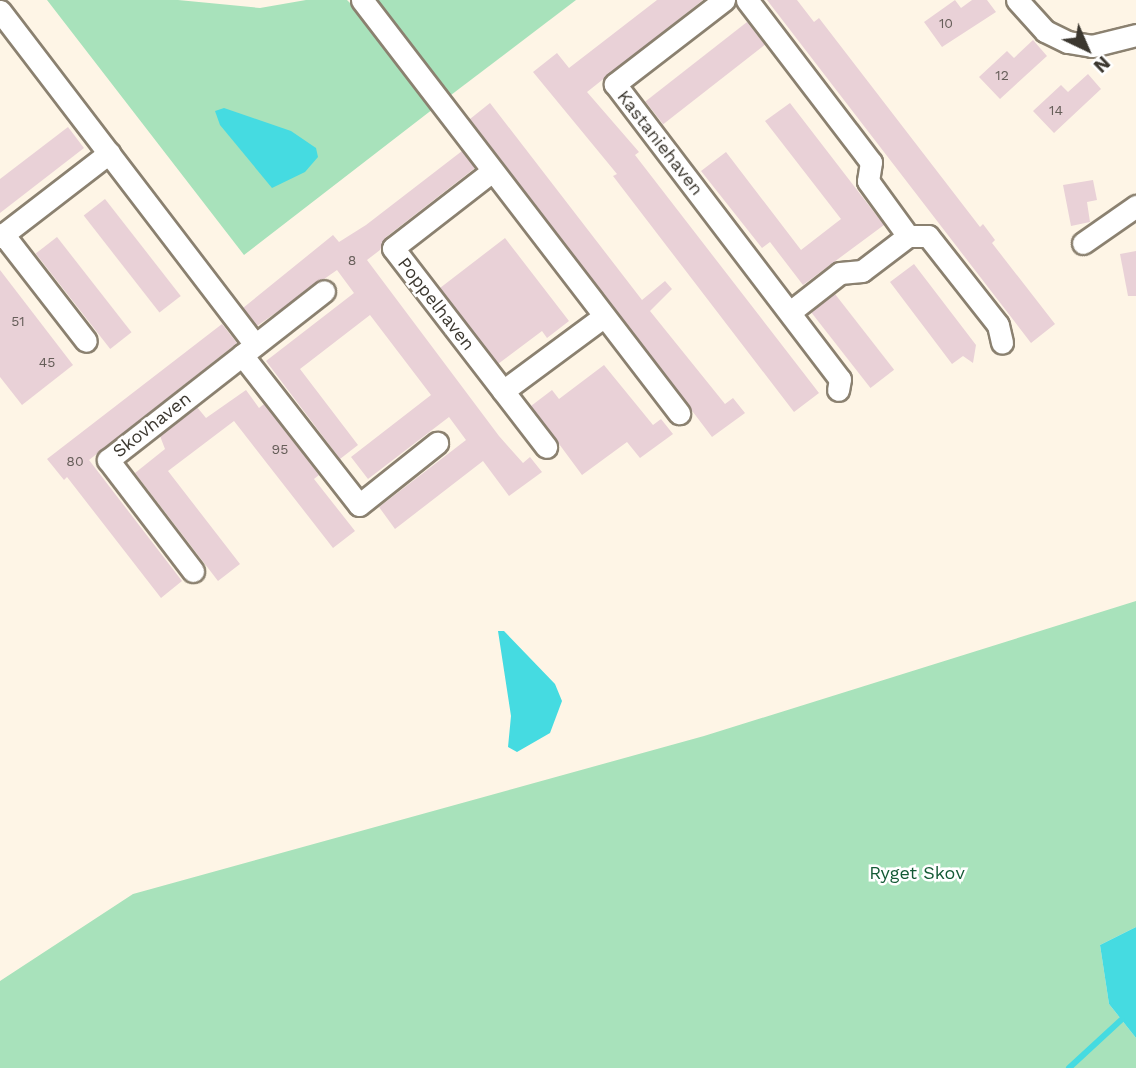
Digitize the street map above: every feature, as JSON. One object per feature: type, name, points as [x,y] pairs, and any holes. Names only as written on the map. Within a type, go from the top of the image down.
[{"type":"street","points":[[362,0],[491,172],[679,413]]},
{"type":"street","name":"Kastaniehaven","points":[[724,0],[615,84],[840,379],[838,390]]},
{"type":"street","points":[[747,0],[871,162],[868,181],[908,236]]},
{"type":"street","points":[[1017,0],[1045,31],[1068,42],[1091,46],[1136,35]]},
{"type":"street","points":[[0,11],[108,153],[359,505],[437,443]]},
{"type":"street","points":[[86,341],[2,235],[108,153]]},
{"type":"street","name":"Poppelhaven","points":[[491,172],[393,248],[546,447]]},
{"type":"street","points":[[1083,243],[1136,206]]},
{"type":"street","points":[[790,312],[840,273],[862,271],[908,236],[928,236],[998,325],[1002,343]]},
{"type":"street","name":"Skovhaven","points":[[193,571],[108,460],[324,291]]},
{"type":"street","points":[[503,391],[603,317]]},
{"type":"green space","points":[[47,0],[178,0],[260,8],[306,0],[347,0],[369,22],[433,109],[244,255]]},
{"type":"green space","points":[[375,0],[576,0],[447,98]]},
{"type":"green space","name":"Ryget Skov","points":[[1136,601],[1136,927],[1100,945],[1109,1004],[1136,1038],[1136,1068],[0,1068],[0,981],[133,894],[704,736]]},
{"type":"water","points":[[224,108],[291,131],[316,148],[318,157],[305,172],[272,188],[220,125],[215,111]]},
{"type":"water","points":[[498,631],[504,631],[555,684],[562,701],[550,733],[517,752],[508,747],[511,716]]},
{"type":"water","points":[[1136,927],[1136,1038],[1109,1004],[1100,945]]},
{"type":"building","points":[[657,0],[703,0],[587,92],[639,152],[635,155],[819,393],[794,412],[613,176],[617,174],[533,72],[557,53],[569,68]]},
{"type":"building","points":[[767,0],[797,0],[814,22],[819,18],[980,227],[983,224],[995,240],[992,243],[1055,324],[1031,343]]},
{"type":"building","points":[[955,0],[961,8],[972,0],[987,0],[996,12],[942,47],[924,22]]},
{"type":"building","points":[[747,22],[765,45],[663,124],[645,101]]},
{"type":"building","points":[[1033,40],[1047,56],[1000,99],[979,77],[1007,51],[1014,58]]},
{"type":"building","points":[[1088,74],[1101,89],[1054,133],[1033,111],[1061,85],[1068,92]]},
{"type":"building","points":[[490,103],[642,300],[665,281],[672,289],[650,311],[725,404],[733,398],[745,413],[712,437],[470,119]]},
{"type":"building","points":[[790,103],[884,225],[803,285],[770,242],[762,248],[701,171],[726,152],[801,250],[841,219],[765,121]]},
{"type":"building","points":[[68,127],[84,148],[0,213],[0,179]]},
{"type":"building","points":[[462,151],[475,168],[385,238],[380,250],[367,260],[499,436],[523,463],[530,457],[542,472],[509,496],[483,461],[395,529],[379,507],[466,440],[449,417],[368,479],[351,457],[431,395],[370,315],[300,369],[358,445],[340,459],[266,361],[354,293],[337,270],[257,326],[243,308],[333,235],[339,242],[366,225]]},
{"type":"building","points":[[1093,180],[1097,200],[1087,202],[1090,222],[1071,226],[1063,185]]},
{"type":"building","points":[[105,199],[181,296],[159,313],[84,216]]},
{"type":"building","points":[[57,237],[131,332],[110,349],[36,254]]},
{"type":"building","points":[[505,238],[569,321],[547,338],[542,331],[498,364],[440,288]]},
{"type":"building","points":[[1136,251],[1136,296],[1128,296],[1120,254]]},
{"type":"building","points":[[914,264],[976,345],[973,363],[963,356],[952,364],[890,282]]},
{"type":"building","points":[[0,270],[73,365],[22,405],[0,377]]},
{"type":"building","points":[[835,294],[894,370],[870,388],[811,312]]},
{"type":"building","points":[[222,324],[237,343],[89,460],[182,581],[161,598],[67,477],[64,480],[47,459]]},
{"type":"building","points":[[604,365],[653,425],[661,419],[673,434],[640,458],[627,442],[582,475],[531,406],[552,390],[559,399]]},
{"type":"building","points":[[246,390],[259,408],[264,404],[319,475],[314,479],[355,531],[333,548],[234,421],[168,471],[240,564],[218,581],[135,473],[165,449],[160,436],[197,407],[206,418]]},
{"type":"waterway","points":[[1069,1068],[1121,1020]]}]
